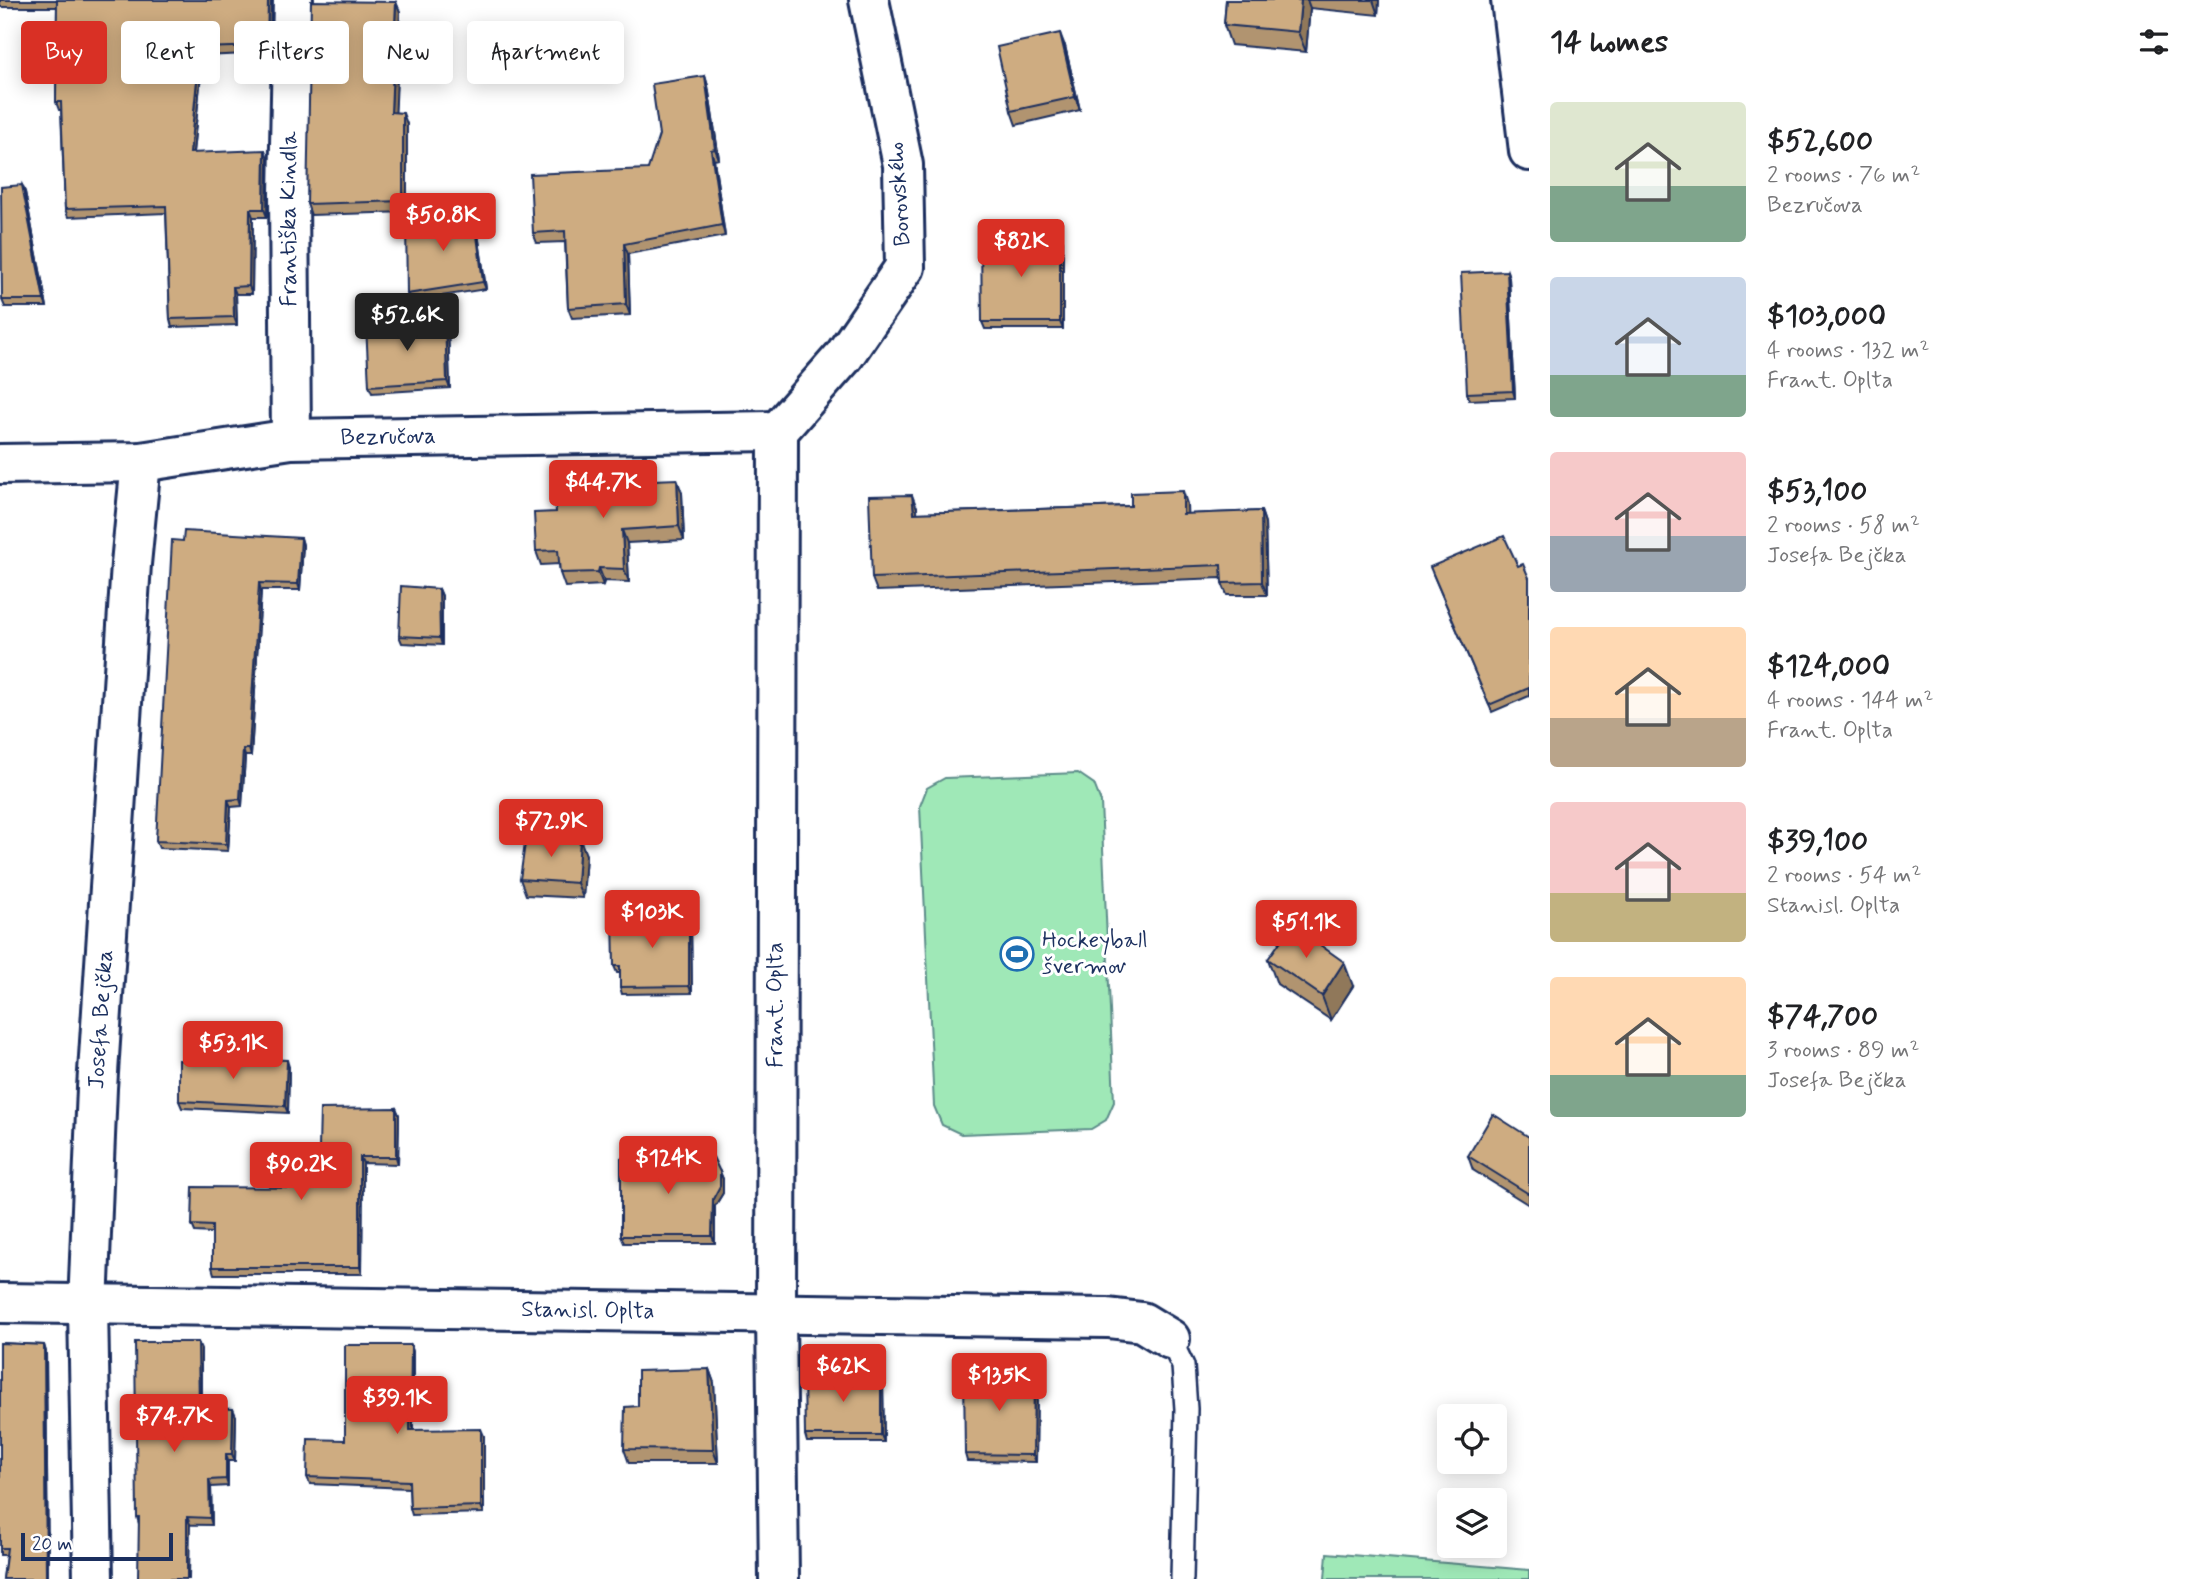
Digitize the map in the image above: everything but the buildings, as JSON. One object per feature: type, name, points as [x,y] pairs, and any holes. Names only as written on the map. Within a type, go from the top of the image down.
[{"type":"street","name":"Františka Kindla","points":[[290,439],[289,181],[293,0]]},
{"type":"street","name":"Borovského","points":[[778,431],[844,356],[905,267],[902,165],[869,0]]},
{"type":"street","points":[[1511,0],[1529,151]]},
{"type":"street","name":"Bezručova","points":[[0,464],[141,462],[290,439],[778,431]]},
{"type":"street","name":"Frant. Oplta","points":[[778,431],[776,1313],[779,1579]]},
{"type":"street","name":"Josefa Bejčka","points":[[93,1579],[88,1306],[97,1088],[131,564],[141,462]]},
{"type":"street","name":"Stanisl. Oplta","points":[[0,1303],[1108,1318],[1142,1322],[1170,1339]]},
{"type":"lane","points":[[1170,1339],[1183,1366],[1186,1409],[1182,1579]]},
{"type":"green space","name":"Hockeyball švermov","points":[[1078,773],[1094,784],[1101,802],[1114,1102],[1106,1120],[1091,1129],[961,1134],[942,1125],[934,1106],[920,806],[927,788],[945,778]]},
{"type":"green space","points":[[1327,1553],[1529,1570],[1529,1579],[1325,1579]]},
{"type":"place","name":"Hockeyball švermov","points":[[1017,954]]}]
